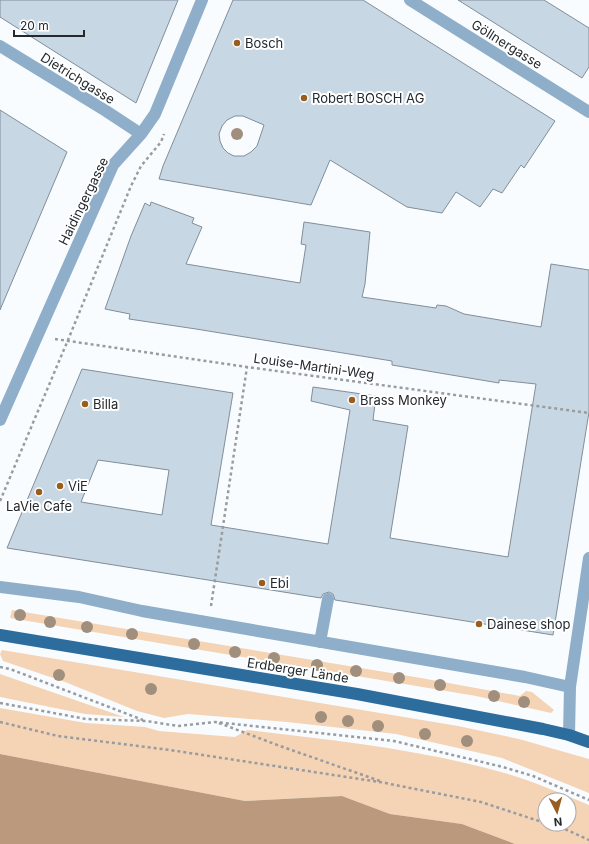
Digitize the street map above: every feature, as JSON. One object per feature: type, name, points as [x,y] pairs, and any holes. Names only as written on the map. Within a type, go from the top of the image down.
[{"type":"main road","name":"Erdberger Lände","points":[[0,635],[357,694],[543,728],[589,742]]},
{"type":"street","name":"Haidingergasse","points":[[0,420],[113,165],[141,134],[155,114],[202,0]]},
{"type":"street","name":"Göllnergasse","points":[[417,2],[589,112]]},
{"type":"street","name":"Dietrichgasse","points":[[0,46],[141,134]]},
{"type":"street","points":[[569,735],[570,687],[589,558]]},
{"type":"street","points":[[0,587],[79,597],[142,612],[525,677],[570,687]]},
{"type":"street","points":[[320,642],[328,599]]},
{"type":"path","points":[[0,501],[131,186],[141,166],[161,142],[167,128]]},
{"type":"path","name":"Louise-Martini-Weg","points":[[37,336],[247,367],[589,413]]},
{"type":"path","points":[[208,622],[247,367]]},
{"type":"path","points":[[0,667],[10,669],[146,721]]},
{"type":"path","points":[[0,703],[86,719],[146,721],[178,726],[215,722],[394,742],[503,767],[533,776],[589,800]]},
{"type":"path","points":[[0,722],[58,736],[170,750],[386,783],[481,802],[537,820]]},
{"type":"path","points":[[215,722],[386,783]]},
{"type":"path","points":[[571,832],[589,840]]},
{"type":"shaded area","points":[[12,610],[421,678],[520,696],[526,691],[532,692],[554,710],[551,713],[476,696],[10,618]]},
{"type":"shaded area","points":[[2,650],[458,726],[519,739],[589,759],[589,793],[502,758],[396,734],[287,722],[188,714],[164,718],[137,711],[65,682],[3,661],[0,654]]},
{"type":"shaded area","points":[[0,674],[124,717],[85,714],[0,697]]},
{"type":"shaded area","points":[[0,708],[86,723],[145,727],[159,731],[235,737],[247,730],[375,746],[470,764],[512,775],[556,792],[537,792],[537,832],[577,832],[577,800],[589,805],[589,844],[515,844],[462,824],[390,814],[342,796],[245,801],[0,754]]},
{"type":"shaded area","points":[[0,754],[245,801],[342,796],[390,814],[462,824],[515,844],[0,844]]},
{"type":"building","points":[[0,0],[178,0],[136,103],[0,17]]},
{"type":"building","name":"Robert BOSCH AG","points":[[233,0],[363,0],[555,121],[524,168],[521,165],[502,193],[493,189],[480,207],[456,192],[442,213],[407,207],[330,160],[311,205],[159,179],[163,166]],"holes":[[[235,116],[243,116],[264,125],[257,146],[244,156],[234,156],[223,148],[219,134],[222,126],[227,120]]]},
{"type":"building","points":[[458,0],[544,0],[589,28],[589,67],[582,78]]},
{"type":"building","points":[[0,110],[67,152],[0,310]]},
{"type":"building","points":[[151,202],[194,218],[192,223],[202,227],[186,264],[300,283],[306,245],[301,244],[304,222],[370,232],[365,284],[362,297],[436,308],[437,305],[446,306],[464,314],[541,327],[551,264],[589,270],[589,412],[553,635],[335,600],[333,594],[329,592],[323,594],[321,598],[7,548],[82,369],[233,393],[211,525],[328,544],[350,410],[311,401],[313,387],[376,396],[373,420],[408,426],[390,538],[508,557],[536,384],[499,380],[499,383],[392,365],[392,361],[129,319],[130,314],[105,309],[131,236],[145,203],[150,206]],"holes":[[[98,460],[169,470],[162,515],[81,502]]]},
{"type":"place","name":"Bosch","points":[[237,43]]},
{"type":"place","name":"Robert BOSCH AG","points":[[304,98]]},
{"type":"place","name":"Brass Monkey","points":[[352,400]]},
{"type":"place","name":"Billa","points":[[85,404]]},
{"type":"place","name":"ViE","points":[[60,486]]},
{"type":"place","name":"LaVie Cafe","points":[[39,492]]},
{"type":"place","name":"Ebi","points":[[262,583]]},
{"type":"place","name":"Dainese shop","points":[[479,624]]}]
